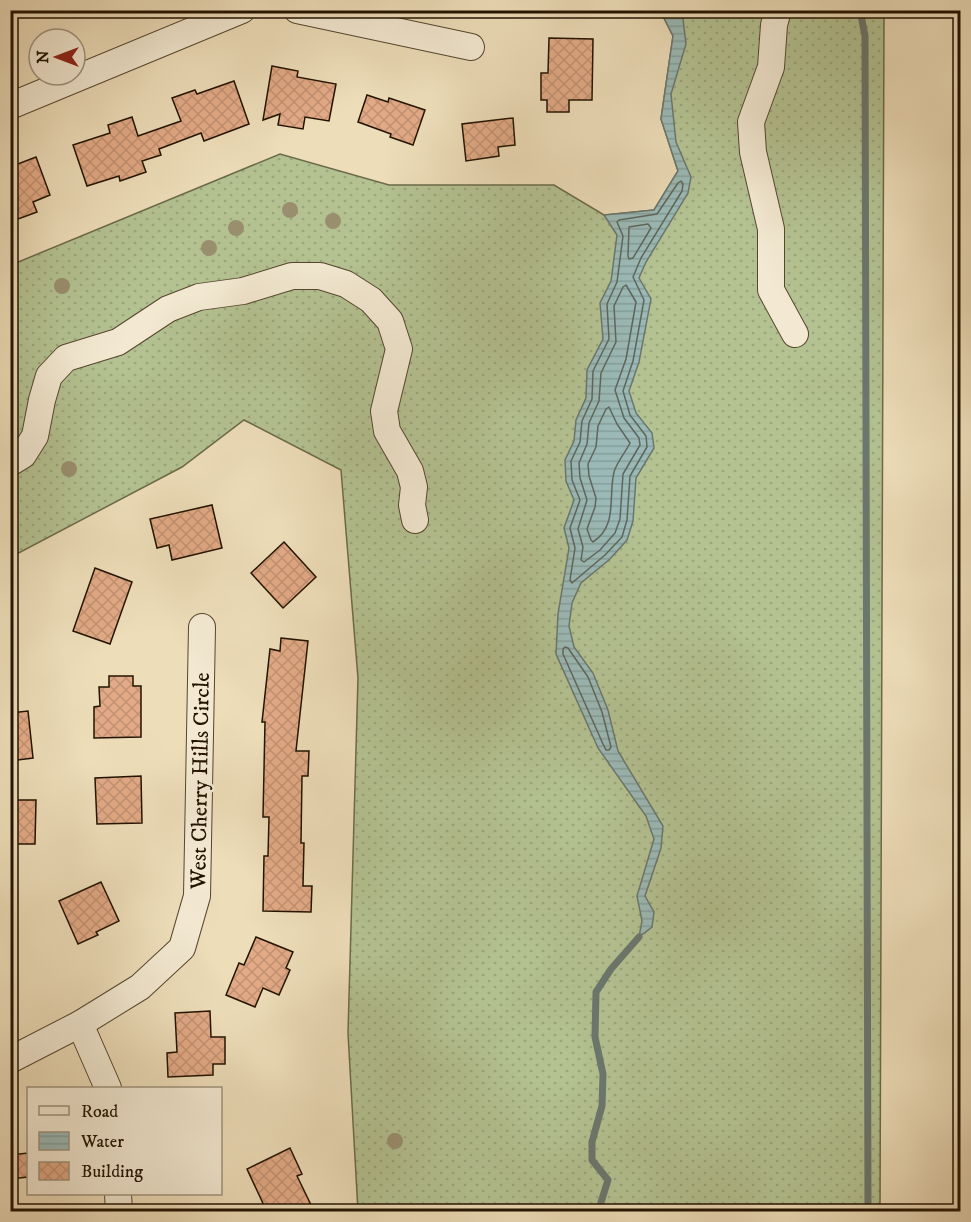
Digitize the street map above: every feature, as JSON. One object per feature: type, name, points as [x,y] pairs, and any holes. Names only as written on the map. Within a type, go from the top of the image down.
[{"type":"street","points":[[10,106],[242,10]]},
{"type":"street","points":[[297,10],[471,46]]},
{"type":"street","points":[[778,10],[774,25],[771,67],[751,122],[753,152],[771,229],[771,290],[795,334]]},
{"type":"street","points":[[10,463],[23,455],[35,436],[49,376],[66,358],[118,342],[168,309],[199,297],[243,291],[292,276],[320,276],[346,284],[354,289],[371,300],[390,321],[399,349],[384,411],[387,431],[410,471],[414,487],[412,505],[415,520]]},
{"type":"street","name":"West Cherry Hills Circle","points":[[10,1060],[80,1024],[140,987],[182,948],[197,896],[202,627]]},
{"type":"street","points":[[80,1024],[107,1087]]},
{"type":"street","points":[[118,1195],[119,1212]]},
{"type":"green space","points":[[665,11],[884,11],[880,1211],[358,1211],[348,1033],[358,678],[341,470],[244,420],[182,467],[11,557],[11,265],[280,154],[389,185],[554,185],[604,215],[654,210],[678,171],[661,119],[673,36],[664,18]]},
{"type":"water","points":[[665,11],[682,11],[686,44],[671,94],[676,142],[691,177],[688,193],[646,262],[639,278],[651,299],[639,362],[629,391],[636,413],[652,433],[654,448],[636,478],[633,521],[627,540],[610,559],[581,583],[572,603],[569,626],[574,647],[593,673],[608,710],[618,751],[663,826],[661,848],[645,896],[654,912],[652,927],[639,937],[642,921],[637,896],[654,839],[646,816],[598,748],[556,654],[558,614],[569,548],[564,528],[574,500],[566,481],[565,460],[574,441],[576,420],[586,398],[587,370],[603,339],[600,303],[611,281],[617,235],[604,215],[654,210],[678,171],[661,119],[673,36],[664,18]]},
{"type":"building","points":[[549,38],[593,39],[592,100],[569,100],[569,112],[547,112],[547,100],[541,100],[541,73],[548,73]]},
{"type":"building","points":[[272,66],[298,71],[297,77],[336,84],[329,121],[305,117],[303,129],[278,125],[280,114],[263,120]]},
{"type":"building","points":[[234,81],[249,124],[204,141],[201,133],[159,149],[161,155],[142,161],[146,172],[120,181],[119,176],[87,186],[73,145],[110,133],[108,125],[132,117],[138,136],[181,121],[172,98],[195,90],[197,94]]},
{"type":"building","points":[[367,95],[388,102],[389,98],[425,110],[413,145],[358,122]]},
{"type":"building","points":[[513,118],[515,145],[498,147],[499,156],[466,161],[462,124]]},
{"type":"building","points":[[36,157],[50,195],[33,202],[37,212],[10,222],[10,167]]},
{"type":"building","points":[[212,505],[222,548],[172,560],[169,545],[157,548],[150,519]]},
{"type":"building","points":[[284,542],[316,577],[283,608],[251,573]]},
{"type":"building","points":[[95,568],[132,582],[110,644],[73,631]]},
{"type":"building","points":[[281,638],[308,641],[296,751],[309,751],[308,776],[302,776],[301,843],[304,843],[303,886],[312,886],[311,912],[263,911],[264,856],[268,856],[269,817],[263,817],[265,722],[262,722],[270,649],[280,651]]},
{"type":"building","points":[[109,676],[133,676],[133,686],[141,686],[141,737],[94,738],[94,707],[100,706],[99,687],[109,687]]},
{"type":"building","points":[[28,711],[33,758],[10,761],[10,713]]},
{"type":"building","points":[[141,776],[142,823],[97,824],[95,778]]},
{"type":"building","points":[[10,800],[36,800],[35,844],[10,844]]},
{"type":"building","points":[[101,882],[119,921],[96,932],[98,935],[78,944],[59,901]]},
{"type":"building","points":[[256,937],[293,952],[286,968],[290,970],[279,995],[263,988],[255,1007],[226,995],[239,963],[244,965]]},
{"type":"building","points":[[210,1011],[211,1037],[225,1037],[225,1064],[213,1064],[213,1075],[168,1077],[167,1053],[177,1052],[175,1013]]},
{"type":"building","points":[[290,1148],[302,1174],[297,1176],[312,1207],[302,1212],[267,1212],[247,1169]]},
{"type":"building","points":[[27,1153],[27,1177],[10,1179],[10,1155]]},
{"type":"waterway","points":[[860,10],[865,36],[868,1212]]},
{"type":"waterway","points":[[598,1212],[608,1180],[592,1160],[592,1142],[602,1106],[603,1074],[595,1037],[596,992],[611,969],[639,937]]}]
